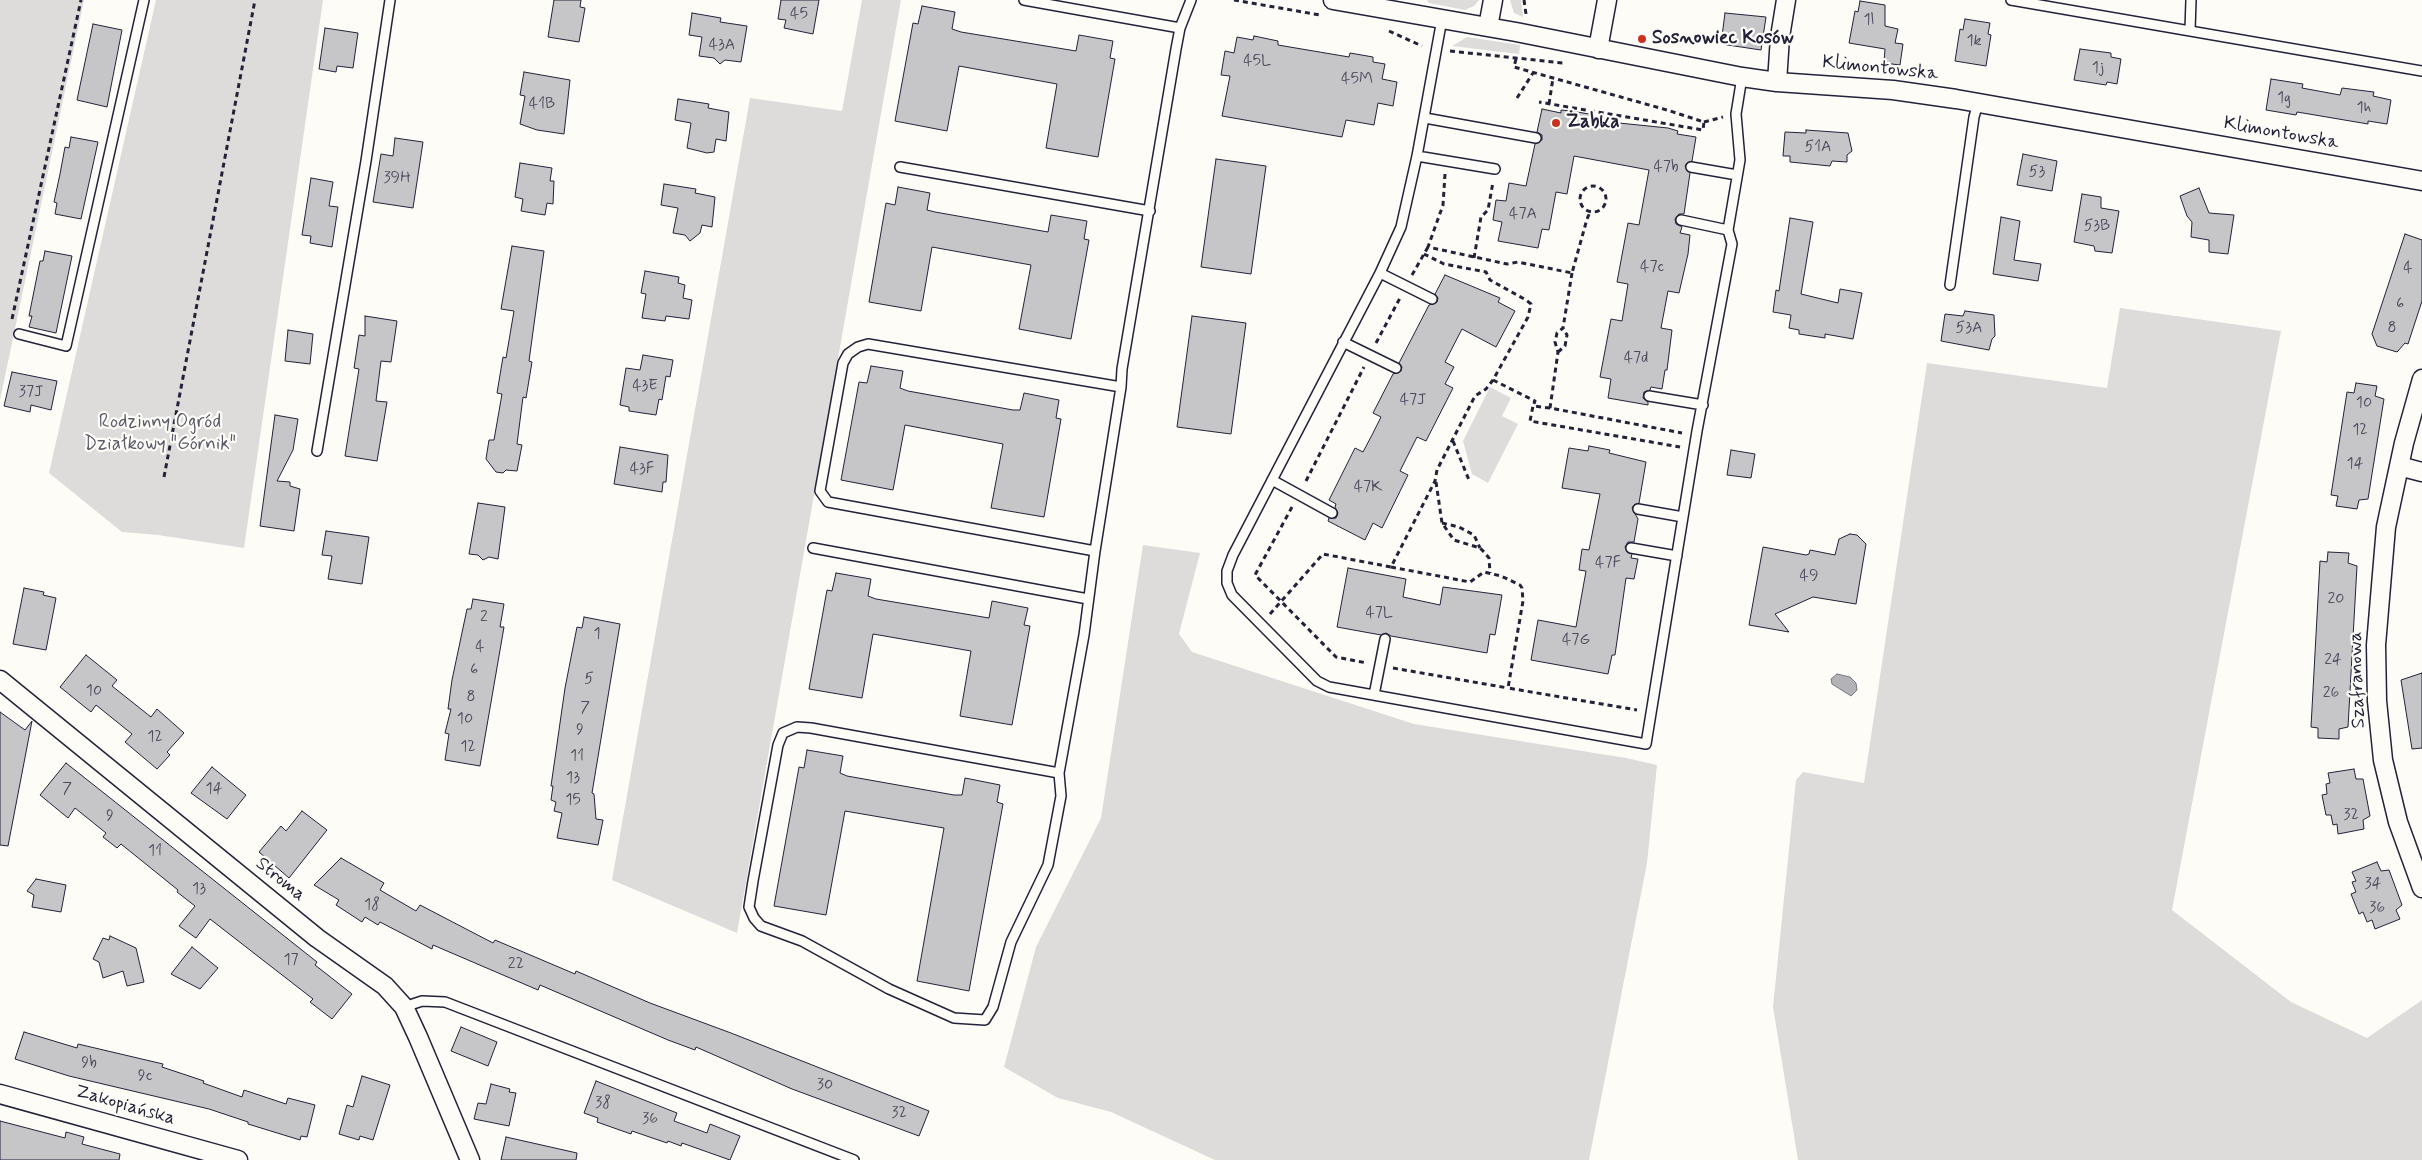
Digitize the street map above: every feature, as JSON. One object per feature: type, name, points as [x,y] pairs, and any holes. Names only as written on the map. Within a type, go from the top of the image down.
[{"type":"street","name":"Klimontowska","points":[[1333,0],[1488,27],[1742,77],[1777,82],[1893,90],[1978,102],[2422,181]]},
{"type":"street","points":[[1488,27],[1493,0]]},
{"type":"street","points":[[1598,49],[1607,0]]},
{"type":"street","points":[[1777,82],[1786,0]]},
{"type":"street","name":"Szafranowa","points":[[2422,379],[2399,466],[2386,527],[2379,590],[2376,645],[2377,701],[2383,760],[2398,822],[2422,888]]},
{"type":"street","points":[[2399,466],[2422,472]]},
{"type":"street","name":"Stroma","points":[[0,680],[317,938],[384,986],[404,1007],[470,1160]]},
{"type":"street","name":"Zakopiańska","points":[[0,1094],[238,1160]]},
{"type":"lane","points":[[19,334],[66,346],[144,0]]},
{"type":"lane","points":[[317,451],[366,161],[390,0]]},
{"type":"lane","points":[[1024,0],[1180,28]]},
{"type":"lane","points":[[1060,773],[811,728],[798,727],[783,732],[778,745],[749,907],[761,926],[802,941],[889,989],[954,1018],[984,1020],[993,1007],[1011,942],[1048,866],[1061,796],[1060,773],[1084,635],[1095,551],[1121,387],[1122,368],[1180,28],[1191,0]]},
{"type":"lane","points":[[2011,0],[2422,71]]},
{"type":"lane","points":[[2190,30],[2191,0]]},
{"type":"lane","points":[[1442,19],[1417,156],[1401,227],[1380,273],[1233,555],[1227,571],[1227,583],[1232,595],[1261,622],[1317,681],[1329,687],[1646,744],[1694,449],[1732,244],[1728,230],[1740,160],[1736,114],[1742,77]]},
{"type":"lane","points":[[1950,285],[1974,116],[1978,102]]},
{"type":"lane","points":[[1424,118],[1536,138]]},
{"type":"lane","points":[[1417,156],[1496,169]]},
{"type":"lane","points":[[900,166],[1150,211]]},
{"type":"lane","points":[[1691,167],[1737,175]]},
{"type":"lane","points":[[1681,220],[1728,230]]},
{"type":"lane","points":[[1380,273],[1432,299]]},
{"type":"lane","points":[[1344,342],[1396,368]]},
{"type":"lane","points":[[1095,551],[828,502],[820,491],[844,363],[848,354],[858,347],[868,344],[1121,387]]},
{"type":"lane","points":[[1649,396],[1703,405]]},
{"type":"lane","points":[[1272,480],[1332,513]]},
{"type":"lane","points":[[1638,509],[1683,517]]},
{"type":"lane","points":[[812,548],[1088,599]]},
{"type":"lane","points":[[1631,548],[1677,556]]},
{"type":"lane","points":[[1374,695],[1385,639]]},
{"type":"lane","points":[[404,1007],[422,1001],[445,1002],[854,1160]]},
{"type":"path","points":[[12,319],[81,0]]},
{"type":"path","points":[[164,477],[254,0]]},
{"type":"path","points":[[1516,59],[1514,67],[1704,122],[1717,119]]},
{"type":"path","points":[[1517,98],[1534,72]]},
{"type":"path","points":[[1549,104],[1553,78]]},
{"type":"path","points":[[1540,102],[1703,130],[1704,122]]},
{"type":"path","points":[[1446,162],[1442,206],[1428,247],[1406,286],[1299,495],[1255,575],[1336,657],[1640,710]]},
{"type":"path","points":[[1474,258],[1481,217],[1488,210],[1496,169]]},
{"type":"path","points":[[1596,187],[1605,193],[1605,205],[1596,212],[1590,212],[1585,210],[1580,199],[1585,189],[1596,187]]},
{"type":"path","points":[[1558,352],[1565,346],[1567,335],[1563,328],[1572,273],[1586,219],[1590,212]]},
{"type":"path","points":[[1428,247],[1507,264],[1518,262],[1572,273]]},
{"type":"path","points":[[1424,254],[1444,264],[1486,272],[1490,280],[1531,304],[1528,317],[1493,380],[1486,389],[1475,396],[1437,470],[1436,481],[1442,523],[1454,540],[1480,548]]},
{"type":"path","points":[[1550,408],[1558,352],[1555,342],[1557,333],[1563,328]]},
{"type":"path","points":[[1493,380],[1535,401],[1530,421],[1694,449]]},
{"type":"path","points":[[1533,406],[1697,435]]},
{"type":"path","points":[[1452,441],[1469,480]]},
{"type":"path","points":[[1391,567],[1436,481]]},
{"type":"path","points":[[1442,523],[1459,527],[1474,535],[1480,548],[1489,558],[1490,574]]},
{"type":"path","points":[[1261,622],[1282,602],[1323,554],[1470,582],[1484,572],[1501,576],[1522,588],[1523,601],[1508,688]]},
{"type":"green space","points":[[0,0],[84,0],[0,400]]},
{"type":"green space","name":"Rodzinny Ogród Działkowy \"Górnik\"","points":[[156,0],[323,0],[244,548],[158,535],[122,532],[49,473]]},
{"type":"green space","points":[[862,0],[901,0],[737,933],[612,880],[750,98],[842,111]]},
{"type":"green space","points":[[1427,0],[1479,0],[1474,6],[1465,10],[1429,3]]},
{"type":"green space","points":[[1510,0],[1521,0],[1523,17],[1514,13]]},
{"type":"green space","points":[[1467,37],[1520,45],[1519,54],[1452,46]]},
{"type":"green space","points":[[2120,308],[2281,331],[2172,910],[2291,1002],[2367,1038],[2422,1000],[2422,1160],[1798,1160],[1773,1007],[1796,780],[1803,772],[1864,783],[1927,363],[2107,388]]},
{"type":"green space","points":[[1490,387],[1511,398],[1502,416],[1518,424],[1488,483],[1472,474],[1463,441]]},
{"type":"green space","points":[[1143,545],[1200,553],[1179,634],[1192,652],[1414,724],[1626,758],[1657,765],[1647,863],[1589,1160],[1215,1160],[1111,1112],[1058,1098],[1004,1067],[1036,947],[1101,818]]},
{"type":"shaded area","points":[[1837,674],[1850,677],[1856,683],[1857,690],[1851,696],[1832,684],[1831,679]]},
{"type":"building","points":[[554,0],[581,0],[580,7],[585,8],[579,42],[548,37]]},
{"type":"building","points":[[781,0],[819,0],[813,34],[784,28],[786,20],[778,19]]},
{"type":"building","points":[[1860,1],[1885,5],[1885,26],[1898,29],[1895,43],[1903,44],[1900,65],[1884,63],[1885,49],[1849,43],[1855,11],[1858,12]]},
{"type":"building","points":[[922,6],[955,12],[952,29],[961,32],[1076,51],[1079,35],[1113,41],[1110,58],[1115,59],[1098,157],[1046,148],[1057,84],[959,66],[947,131],[895,121],[913,23],[918,24]]},
{"type":"building","points":[[692,13],[721,18],[720,22],[747,26],[741,62],[725,60],[720,64],[714,58],[699,56],[702,37],[689,35]]},
{"type":"building","points":[[1725,13],[1766,17],[1761,50],[1721,44]]},
{"type":"building","points":[[1965,19],[1990,23],[1988,34],[1991,35],[1986,66],[1955,61],[1960,29],[1963,30]]},
{"type":"building","points":[[93,24],[122,30],[107,107],[77,100]]},
{"type":"building","points":[[325,28],[358,33],[353,68],[337,66],[336,72],[319,69]]},
{"type":"building","points":[[1254,36],[1278,41],[1278,45],[1349,57],[1350,53],[1373,57],[1373,62],[1385,64],[1382,79],[1397,82],[1393,106],[1378,103],[1374,125],[1346,120],[1342,137],[1222,116],[1230,76],[1221,75],[1225,51],[1234,53],[1237,37],[1253,40]]},
{"type":"building","points":[[2080,49],[2111,53],[2111,57],[2121,59],[2117,84],[2107,82],[2106,85],[2074,80]]},
{"type":"building","points":[[524,72],[570,80],[564,134],[537,130],[520,124],[525,96],[520,95]]},
{"type":"building","points":[[2271,79],[2303,84],[2302,88],[2340,95],[2342,88],[2374,92],[2373,96],[2391,100],[2387,124],[2368,121],[2368,124],[2297,112],[2296,115],[2266,110]]},
{"type":"building","points":[[678,99],[709,104],[708,108],[729,112],[726,141],[716,139],[714,152],[707,153],[687,148],[691,123],[675,120]]},
{"type":"building","points":[[1542,109],[1561,113],[1561,110],[1595,115],[1594,118],[1619,123],[1668,128],[1678,131],[1677,134],[1696,137],[1692,161],[1685,166],[1690,173],[1684,214],[1679,214],[1675,219],[1676,224],[1682,227],[1680,233],[1690,235],[1688,254],[1679,293],[1668,291],[1661,328],[1672,330],[1667,370],[1665,370],[1662,389],[1651,387],[1650,390],[1644,392],[1643,398],[1648,402],[1648,405],[1608,398],[1611,379],[1600,377],[1611,319],[1622,321],[1628,284],[1617,282],[1628,223],[1639,225],[1649,170],[1574,156],[1567,194],[1556,192],[1549,230],[1542,229],[1538,248],[1498,241],[1502,222],[1493,220],[1496,200],[1506,201],[1509,183],[1526,186],[1535,144],[1542,140],[1542,135],[1537,132]]},
{"type":"building","points":[[1806,130],[1848,133],[1852,151],[1847,155],[1847,162],[1832,161],[1830,166],[1790,162],[1790,156],[1783,156],[1785,132],[1806,133]]},
{"type":"building","points":[[71,137],[98,142],[81,219],[55,214],[57,203],[54,202],[65,147],[69,148]]},
{"type":"building","points":[[395,138],[423,142],[413,208],[373,202],[381,154],[393,156]]},
{"type":"building","points":[[2023,154],[2057,161],[2052,191],[2017,185]]},
{"type":"building","points":[[1216,159],[1266,166],[1251,274],[1201,267]]},
{"type":"building","points":[[520,163],[552,168],[550,181],[554,181],[553,204],[547,203],[545,215],[521,211],[523,199],[515,197]]},
{"type":"building","points":[[311,178],[333,182],[329,206],[338,207],[332,247],[310,243],[311,236],[302,235]]},
{"type":"building","points":[[664,184],[696,189],[695,193],[715,197],[712,227],[702,225],[700,233],[690,241],[685,235],[673,233],[678,208],[661,205]]},
{"type":"building","points":[[898,187],[930,193],[927,210],[935,212],[1048,232],[1051,215],[1087,221],[1084,239],[1089,240],[1071,339],[1019,329],[1031,265],[932,247],[921,311],[869,302],[886,203],[895,205]]},
{"type":"building","points":[[2199,188],[2209,213],[2234,215],[2228,254],[2209,252],[2209,240],[2191,237],[2192,222],[2187,216],[2180,196]]},
{"type":"building","points":[[2082,194],[2101,197],[2101,208],[2119,211],[2112,253],[2095,251],[2094,246],[2074,242]]},
{"type":"building","points":[[2001,217],[2020,221],[2014,260],[2041,264],[2038,281],[1993,274]]},
{"type":"building","points":[[1790,218],[1813,222],[1801,294],[1838,303],[1840,289],[1862,293],[1853,339],[1825,334],[1825,338],[1799,334],[1799,330],[1789,328],[1791,315],[1773,312],[1776,290],[1779,291]]},
{"type":"building","points":[[2405,234],[2422,240],[2422,301],[2408,344],[2405,343],[2397,352],[2377,346],[2372,334]]},
{"type":"building","points":[[512,246],[544,251],[529,361],[532,362],[526,398],[523,397],[517,444],[522,445],[517,471],[506,470],[503,473],[496,472],[486,459],[489,440],[494,440],[502,394],[497,393],[503,357],[506,358],[514,311],[501,309]]},
{"type":"building","points":[[45,251],[72,256],[56,333],[29,327],[32,316],[29,316],[40,261],[43,261]]},
{"type":"building","points":[[645,271],[679,277],[678,283],[685,285],[683,298],[692,300],[689,319],[666,316],[665,321],[642,318],[646,294],[641,293]]},
{"type":"building","points":[[1445,275],[1500,298],[1498,302],[1515,311],[1496,347],[1462,329],[1445,362],[1454,367],[1445,384],[1453,388],[1426,441],[1417,437],[1400,471],[1408,475],[1382,528],[1373,523],[1365,540],[1328,521],[1329,518],[1336,518],[1338,513],[1335,507],[1336,504],[1329,500],[1355,448],[1363,452],[1372,435],[1381,417],[1373,413],[1393,374],[1401,371],[1402,367],[1399,363],[1429,305],[1437,302],[1438,298],[1435,294]]},
{"type":"building","points":[[1965,311],[1994,315],[1995,336],[1992,339],[1989,350],[1941,341],[1945,314],[1963,316]]},
{"type":"building","points":[[365,316],[397,321],[391,362],[381,361],[376,401],[387,402],[377,461],[345,456],[359,369],[354,368],[359,335],[365,336]]},
{"type":"building","points":[[1192,316],[1246,323],[1231,434],[1177,427]]},
{"type":"building","points":[[288,330],[313,334],[310,364],[285,361]]},
{"type":"building","points":[[643,355],[673,360],[670,377],[666,376],[662,400],[659,399],[656,415],[629,411],[629,407],[620,405],[626,368],[640,370]]},
{"type":"building","points":[[871,366],[903,371],[900,388],[908,391],[1013,410],[1020,410],[1024,393],[1059,400],[1056,418],[1061,419],[1044,517],[991,508],[1003,444],[905,425],[893,490],[841,480],[859,382],[867,383]]},
{"type":"building","points":[[12,372],[57,381],[51,410],[31,405],[30,412],[4,406]]},
{"type":"building","points":[[2356,383],[2377,386],[2375,396],[2384,399],[2368,499],[2359,500],[2357,509],[2336,506],[2338,496],[2331,495],[2347,392],[2354,393]]},
{"type":"building","points":[[275,415],[298,419],[293,450],[277,481],[290,482],[290,486],[300,489],[294,531],[260,526]]},
{"type":"building","points":[[1589,446],[1610,450],[1609,453],[1646,462],[1639,503],[1632,508],[1638,519],[1634,542],[1628,542],[1625,547],[1627,552],[1632,554],[1631,558],[1638,559],[1634,579],[1626,578],[1615,655],[1612,655],[1608,674],[1531,660],[1538,620],[1576,627],[1586,571],[1579,570],[1582,549],[1589,550],[1600,494],[1562,488],[1569,448],[1588,451]]},
{"type":"building","points":[[620,447],[668,455],[666,482],[663,482],[662,492],[614,484]]},
{"type":"building","points":[[1731,450],[1755,454],[1751,478],[1727,475]]},
{"type":"building","points":[[478,503],[505,507],[498,559],[489,557],[483,560],[478,555],[469,554]]},
{"type":"building","points":[[326,531],[369,537],[362,584],[328,579],[332,556],[322,555]]},
{"type":"building","points":[[1850,534],[1857,535],[1866,544],[1856,604],[1813,597],[1775,614],[1789,632],[1749,625],[1763,547],[1806,555],[1809,554],[1810,550],[1835,555],[1839,539]]},
{"type":"building","points":[[2328,552],[2349,553],[2348,563],[2357,566],[2348,727],[2339,729],[2339,739],[2318,738],[2318,728],[2311,727],[2320,561],[2327,562]]},
{"type":"building","points":[[1348,568],[1406,579],[1403,597],[1440,605],[1443,587],[1502,595],[1495,635],[1490,634],[1487,653],[1391,636],[1386,633],[1381,635],[1337,627]]},
{"type":"building","points":[[836,573],[871,579],[868,596],[876,599],[989,618],[992,601],[1028,608],[1024,625],[1030,626],[1012,725],[960,716],[971,651],[873,634],[862,698],[809,689],[827,590],[832,591]]},
{"type":"building","points":[[24,588],[44,592],[43,595],[56,598],[46,650],[13,644]]},
{"type":"building","points":[[473,599],[504,604],[500,627],[504,627],[480,766],[445,760],[449,734],[445,733],[451,709],[448,709],[452,680],[467,609],[471,609]]},
{"type":"building","points":[[584,617],[620,624],[592,793],[594,794],[596,819],[603,820],[598,845],[557,838],[562,813],[554,811],[556,802],[551,800],[553,786],[551,786],[565,688],[577,627],[582,628]]},
{"type":"building","points":[[86,655],[117,680],[112,686],[151,717],[157,709],[184,733],[167,752],[170,755],[157,769],[125,742],[132,734],[96,705],[91,712],[60,687]]},
{"type":"building","points":[[2422,673],[2422,748],[2412,749],[2401,680]]},
{"type":"building","points":[[0,712],[25,730],[32,721],[8,846],[0,845]]},
{"type":"building","points":[[807,750],[843,756],[840,773],[847,776],[954,795],[962,795],[965,778],[1000,785],[997,802],[1003,804],[969,991],[917,981],[944,828],[845,811],[826,915],[774,906],[799,767],[804,768]]},
{"type":"building","points":[[66,763],[317,962],[315,965],[352,994],[332,1019],[310,1002],[313,999],[210,919],[196,938],[179,926],[195,906],[121,844],[117,848],[103,837],[106,833],[75,808],[68,818],[40,795]]},
{"type":"building","points":[[212,767],[246,795],[227,819],[191,793]]},
{"type":"building","points":[[2354,769],[2356,779],[2363,779],[2370,816],[2363,820],[2364,829],[2338,834],[2337,824],[2333,825],[2331,815],[2326,815],[2322,795],[2327,794],[2326,784],[2330,783],[2328,773]]},
{"type":"building","points":[[302,811],[327,830],[289,878],[259,852],[281,826],[286,831]]},
{"type":"building","points":[[341,858],[384,883],[380,890],[416,911],[420,905],[493,943],[495,940],[575,974],[576,971],[650,1003],[929,1111],[919,1136],[792,1089],[696,1047],[695,1050],[668,1040],[540,985],[538,990],[433,945],[432,949],[380,922],[378,925],[365,917],[362,922],[336,905],[339,900],[314,885]]},
{"type":"building","points":[[2377,862],[2381,871],[2389,870],[2402,905],[2396,910],[2400,919],[2375,929],[2372,920],[2367,922],[2363,912],[2359,914],[2351,894],[2356,892],[2352,882],[2356,881],[2352,872]]},
{"type":"building","points":[[36,879],[66,885],[61,912],[32,907],[34,895],[27,891]]},
{"type":"building","points":[[110,936],[136,948],[144,982],[127,986],[123,971],[103,978],[99,962],[93,959],[103,938],[109,940]]},
{"type":"building","points":[[192,947],[218,968],[200,989],[171,974]]},
{"type":"building","points":[[461,1027],[497,1042],[488,1066],[451,1051]]},
{"type":"building","points":[[24,1032],[77,1048],[78,1044],[163,1064],[162,1067],[204,1081],[203,1083],[242,1097],[244,1090],[286,1104],[288,1098],[315,1105],[307,1137],[301,1136],[300,1140],[248,1124],[248,1122],[209,1109],[69,1076],[15,1059]]},
{"type":"building","points":[[362,1076],[390,1085],[373,1140],[360,1136],[359,1140],[339,1134],[347,1105],[353,1107]]},
{"type":"building","points":[[596,1081],[677,1113],[674,1121],[707,1133],[710,1124],[740,1136],[730,1160],[682,1143],[681,1146],[668,1141],[667,1143],[632,1131],[631,1134],[597,1122],[598,1118],[584,1113]]},
{"type":"building","points":[[491,1084],[510,1089],[509,1092],[516,1093],[509,1126],[474,1119],[478,1103],[486,1104]]},
{"type":"building","points":[[0,1121],[65,1138],[66,1132],[84,1137],[82,1144],[120,1154],[119,1160],[0,1160]]},
{"type":"building","points":[[506,1137],[577,1153],[576,1160],[501,1160]]},
{"type":"place","name":"Sosnowiec Kosów","points":[[1642,39]]},
{"type":"place","name":"Żabka","points":[[1556,123]]}]
